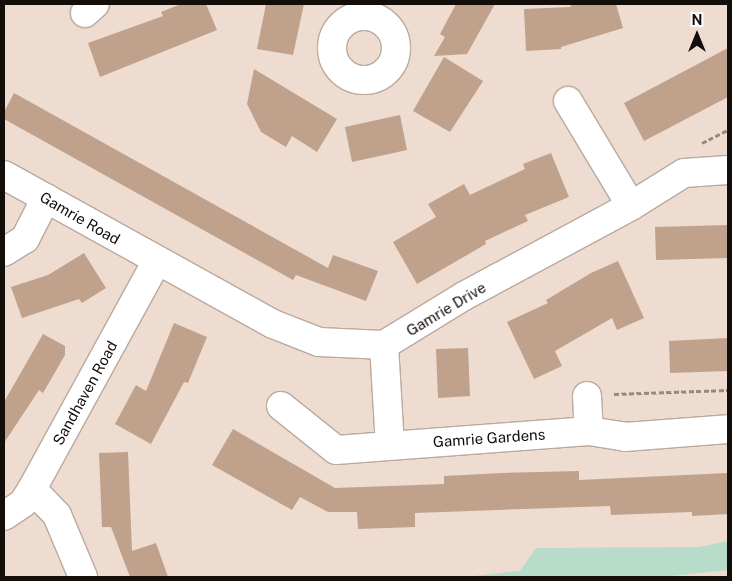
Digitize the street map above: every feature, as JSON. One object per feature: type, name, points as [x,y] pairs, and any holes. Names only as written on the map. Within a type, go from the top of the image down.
[{"type":"street","points":[[568,101],[631,206]]},
{"type":"street","name":"Gamrie Drive","points":[[384,345],[464,296],[631,206],[684,173],[728,170]]},
{"type":"street","name":"Gamrie Road","points":[[4,175],[156,261]]},
{"type":"street","points":[[4,252],[25,239],[46,198]]},
{"type":"street","points":[[156,261],[273,324],[319,342],[384,345],[390,446]]},
{"type":"street","name":"Sandhaven Road","points":[[4,516],[23,503],[32,489],[156,261]]},
{"type":"street","points":[[587,396],[589,431]]},
{"type":"street","name":"Gamrie Gardens","points":[[281,406],[336,450],[589,431],[625,437],[728,429]]},
{"type":"street","points":[[32,489],[57,515],[83,577]]},
{"type":"path","points":[[587,396],[728,390]]},
{"type":"green space","points":[[728,541],[728,570],[662,577],[465,577],[520,571],[536,548],[699,547]]},
{"type":"building","points":[[181,4],[206,4],[217,30],[100,77],[88,43],[163,16],[161,12]]},
{"type":"building","points":[[266,4],[304,4],[293,55],[257,49]]},
{"type":"building","points":[[456,4],[495,4],[467,54],[434,56],[445,37],[440,34]]},
{"type":"building","points":[[570,4],[616,4],[623,28],[561,47],[561,49],[526,51],[524,9],[571,7]]},
{"type":"building","points":[[728,48],[728,97],[644,141],[624,103]]},
{"type":"building","points":[[444,57],[483,81],[450,132],[413,111]]},
{"type":"building","points":[[254,69],[337,119],[317,152],[292,136],[286,147],[261,132],[247,104]]},
{"type":"building","points":[[14,93],[328,268],[333,255],[378,271],[366,301],[296,275],[293,280],[4,119],[4,112]]},
{"type":"building","points":[[400,115],[407,150],[352,162],[345,127]]},
{"type":"building","points":[[551,153],[569,197],[525,215],[528,221],[485,241],[486,244],[417,284],[393,242],[436,217],[428,204],[464,184],[470,195],[525,169],[523,164]]},
{"type":"building","points":[[728,225],[728,258],[656,260],[655,227]]},
{"type":"building","points":[[84,253],[106,288],[82,303],[79,299],[22,318],[11,287],[48,275]]},
{"type":"building","points":[[618,261],[644,318],[617,330],[612,318],[555,351],[562,366],[534,379],[507,322],[548,303],[546,300],[591,273]]},
{"type":"building","points":[[174,323],[207,337],[188,383],[184,382],[151,444],[115,424],[136,385],[146,391]]},
{"type":"building","points":[[43,334],[65,346],[65,355],[43,393],[39,390],[4,443],[4,402]]},
{"type":"building","points":[[728,338],[728,371],[670,373],[669,341]]},
{"type":"building","points":[[468,348],[470,396],[438,398],[436,349]]},
{"type":"building","points":[[233,429],[335,488],[444,484],[444,476],[503,473],[579,471],[579,480],[728,473],[728,514],[692,516],[692,512],[611,515],[610,506],[415,513],[415,527],[358,529],[357,512],[328,512],[300,497],[292,510],[212,465]]},
{"type":"building","points":[[128,452],[132,551],[156,543],[168,577],[130,577],[111,527],[102,527],[99,453]]}]
